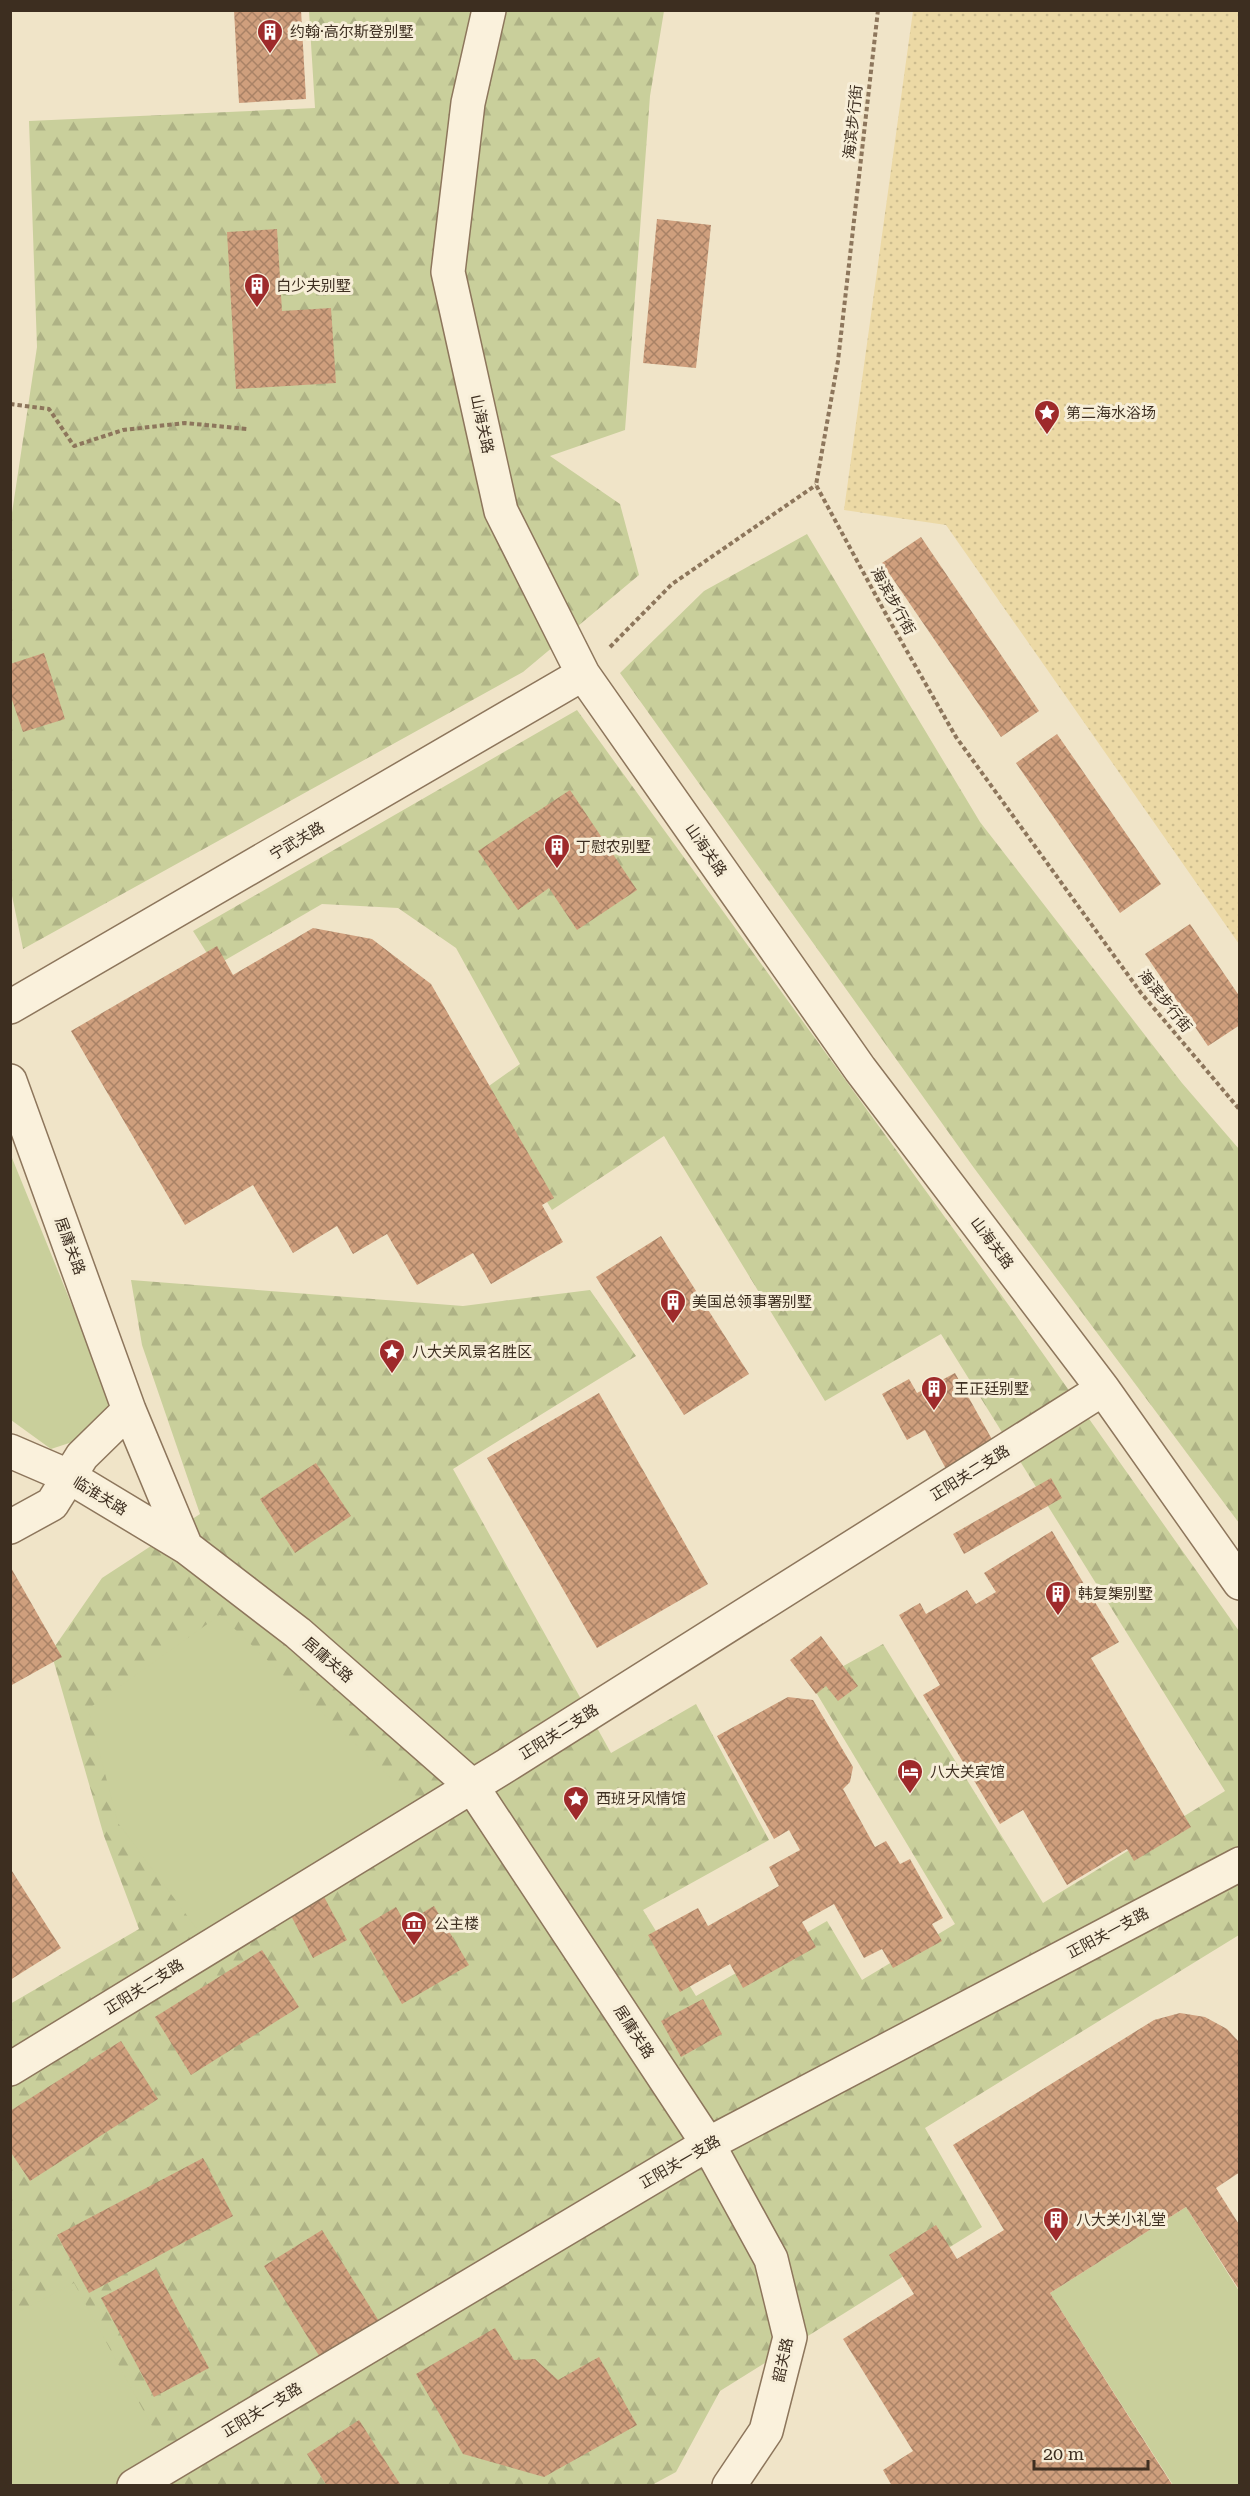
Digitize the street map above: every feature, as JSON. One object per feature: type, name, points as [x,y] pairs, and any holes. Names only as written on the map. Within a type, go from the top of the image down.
[{"type":"street","name":"山海关路","points":[[489,10],[468,103],[448,273],[501,511],[583,674],[860,1070],[1103,1389],[1239,1583]]},
{"type":"street","name":"宁武关路","points":[[10,1007],[583,674]]},
{"type":"street","name":"居庸关路","points":[[10,1081],[129,1410],[186,1547],[298,1633],[471,1785],[708,2144],[735,2197]]},
{"type":"street","name":"正阳关二支路","points":[[10,2069],[507,1765],[1103,1389]]},
{"type":"street","points":[[10,1527],[52,1504],[82,1455],[129,1410]]},
{"type":"street","name":"临淮关路","points":[[10,1451],[68,1476],[186,1547]]},
{"type":"street","name":"正阳关一支路","points":[[134,2486],[708,2144],[1239,1864]]},
{"type":"street","name":"韶关路","points":[[729,2486],[766,2431],[790,2337],[771,2259],[735,2197]]},
{"type":"path","name":"海滨步行街","points":[[878,10],[838,361],[816,485],[888,618],[957,736],[1141,993],[1239,1110]]},
{"type":"path","points":[[10,404],[49,409],[74,446],[134,428],[185,423],[247,429]]},
{"type":"path","points":[[583,674],[672,585],[816,485]]},
{"type":"green space","points":[[309,11],[664,11],[650,96],[625,430],[550,456],[620,504],[639,575],[523,672],[23,949],[10,886],[10,526],[37,347],[29,121],[315,108]]},
{"type":"green space","points":[[807,534],[980,822],[1182,1083],[1239,1149],[1239,1523],[974,1168],[620,673],[704,591]]},
{"type":"green space","points":[[577,710],[1010,1307],[1239,1631],[1239,1935],[925,2128],[982,2227],[720,2391],[676,2472],[652,2485],[11,2485],[10,2004],[139,1929],[104,1836],[51,1652],[102,1578],[200,1514],[142,1345],[131,1280],[463,1306],[590,1290],[636,1356],[453,1469],[611,1753],[696,1704],[769,1840],[643,1910],[696,1996],[827,1921],[862,1980],[955,1924],[811,1684],[883,1644],[1043,1903],[1225,1791],[941,1334],[825,1401],[664,1136],[552,1210],[479,1093],[520,1064],[456,948],[398,908],[322,904],[215,966],[193,931]]},
{"type":"green space","points":[[10,1153],[121,1426],[51,1449],[11,1420]]},
{"type":"green space","points":[[220,1615],[416,1802],[200,1933],[118,1823],[88,1709]]},
{"type":"green space","points":[[1186,2207],[1239,2291],[1239,2485],[1173,2485],[1050,2293]]},
{"type":"green space","points":[[74,2283],[184,2485],[11,2486],[11,2316]]},
{"type":"sand","name":"第二海水浴场","points":[[913,11],[1239,11],[1239,944],[946,525],[844,510]]},
{"type":"building","name":"约翰·高尔斯登别墅","points":[[234,10],[301,10],[306,99],[239,103]]},
{"type":"building","points":[[657,219],[711,225],[696,368],[643,363]]},
{"type":"building","name":"白少夫别墅","points":[[277,229],[282,311],[331,308],[336,383],[236,389],[227,232]]},
{"type":"building","points":[[921,537],[1039,711],[1001,737],[882,563]]},
{"type":"building","points":[[44,653],[65,719],[23,732],[10,694],[10,664]]},
{"type":"building","points":[[1057,734],[1161,884],[1120,913],[1016,763]]},
{"type":"building","name":"丁慰农别墅","points":[[570,790],[637,890],[577,930],[549,888],[518,910],[478,851]]},
{"type":"building","points":[[1190,924],[1240,997],[1240,1025],[1208,1046],[1145,954]]},
{"type":"building","points":[[313,928],[372,939],[431,984],[554,1198],[542,1205],[563,1242],[491,1284],[473,1253],[417,1285],[387,1234],[353,1254],[337,1226],[293,1253],[253,1185],[185,1225],[71,1031],[217,946],[233,975]]},
{"type":"building","name":"美国总领事署别墅","points":[[661,1236],[749,1374],[684,1415],[596,1277]]},
{"type":"building","name":"王正廷别墅","points":[[955,1373],[994,1443],[946,1469],[925,1430],[907,1440],[882,1394],[909,1379],[917,1393]]},
{"type":"building","points":[[599,1393],[708,1584],[597,1648],[487,1458]]},
{"type":"building","points":[[316,1463],[351,1516],[295,1553],[260,1499]]},
{"type":"building","points":[[1051,1478],[1062,1498],[964,1554],[953,1534]]},
{"type":"building","points":[[1052,1531],[1119,1642],[1091,1658],[1191,1827],[1134,1861],[1127,1849],[1067,1885],[1023,1810],[1000,1824],[923,1695],[940,1685],[899,1615],[920,1603],[926,1614],[967,1590],[976,1604],[996,1592],[984,1573]]},
{"type":"building","points":[[10,1566],[62,1657],[10,1686]]},
{"type":"building","points":[[821,1636],[858,1686],[838,1701],[826,1686],[816,1694],[790,1660]]},
{"type":"building","points":[[788,1697],[813,1700],[853,1767],[850,1782],[843,1789],[875,1847],[886,1841],[900,1864],[910,1859],[943,1918],[932,1924],[942,1941],[893,1968],[882,1949],[864,1958],[834,1904],[802,1922],[816,1947],[743,1988],[730,1964],[680,1992],[648,1935],[698,1908],[708,1926],[779,1886],[769,1867],[800,1850],[789,1830],[774,1839],[717,1736]]},
{"type":"building","points":[[10,1868],[61,1948],[10,1980]]},
{"type":"building","points":[[321,1891],[347,1940],[313,1958],[287,1908]]},
{"type":"building","name":"公主楼","points":[[434,1906],[469,1965],[402,2004],[359,1929],[396,1907],[405,1923]]},
{"type":"building","points":[[262,1950],[299,2007],[191,2075],[155,2017]]},
{"type":"building","points":[[703,1999],[722,2034],[681,2057],[661,2021]]},
{"type":"building","name":"八大关小礼堂","points":[[1180,2013],[1205,2017],[1227,2029],[1240,2043],[1240,2172],[1216,2188],[1240,2226],[1240,2291],[1186,2207],[1050,2293],[1173,2486],[892,2486],[883,2470],[913,2451],[843,2339],[914,2294],[889,2255],[936,2225],[957,2259],[1004,2230],[953,2145],[1154,2020]]},
{"type":"building","points":[[121,2041],[158,2099],[30,2181],[10,2151],[10,2111]]},
{"type":"building","points":[[203,2158],[233,2216],[89,2293],[57,2235]]},
{"type":"building","points":[[322,2230],[382,2326],[323,2362],[264,2266]]},
{"type":"building","points":[[156,2269],[209,2368],[154,2397],[101,2298]]},
{"type":"building","points":[[495,2328],[514,2360],[535,2359],[558,2380],[599,2357],[637,2425],[544,2477],[463,2454],[416,2374]]},
{"type":"building","points":[[359,2420],[400,2484],[398,2486],[327,2486],[307,2454]]},
{"type":"place","name":"约翰·高尔斯登别墅","points":[[270,55]]},
{"type":"place","name":"白少夫别墅","points":[[257,309]]},
{"type":"place","name":"第二海水浴场","points":[[1047,436]]},
{"type":"place","name":"丁慰农别墅","points":[[557,870]]},
{"type":"place","name":"美国总领事署别墅","points":[[673,1325]]},
{"type":"place","name":"八大关风景名胜区","points":[[392,1375]]},
{"type":"place","name":"王正廷别墅","points":[[934,1412]]},
{"type":"place","name":"韩复榘别墅","points":[[1058,1617]]},
{"type":"place","name":"八大关宾馆","points":[[910,1795]]},
{"type":"place","name":"西班牙风情馆","points":[[576,1822]]},
{"type":"place","name":"公主楼","points":[[414,1947]]},
{"type":"place","name":"八大关小礼堂","points":[[1056,2243]]}]
